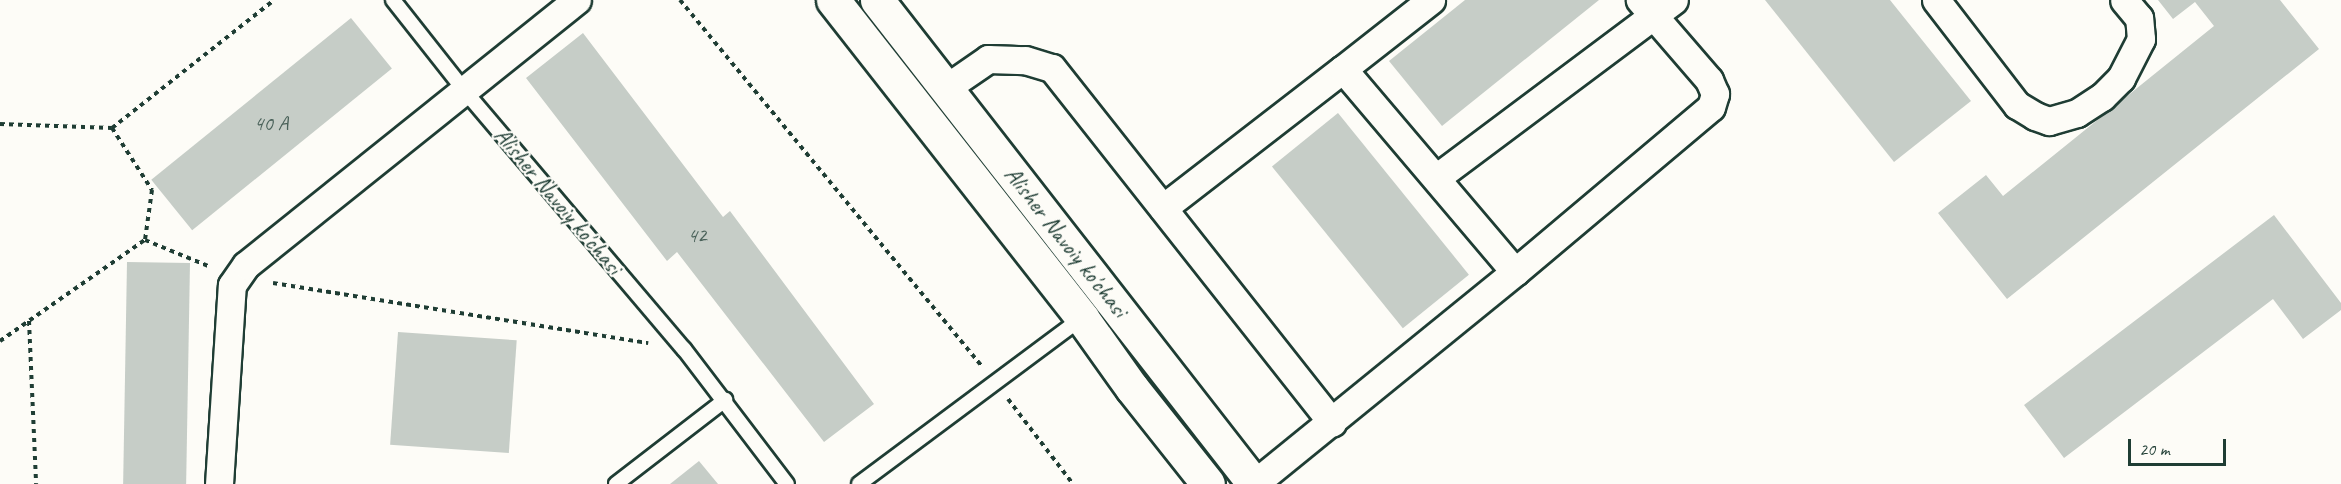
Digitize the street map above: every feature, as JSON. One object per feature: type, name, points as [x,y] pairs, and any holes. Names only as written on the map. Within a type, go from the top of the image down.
[{"type":"main road","name":"Alisher Navoiy ko'chasi","points":[[833,0],[1095,307],[1254,484]]},
{"type":"main road","name":"Alisher Navoiy ko'chasi","points":[[878,0],[946,88],[1095,307],[1132,388],[1208,484]]},
{"type":"street","points":[[219,484],[232,285],[246,265],[577,0]]},
{"type":"street","points":[[1163,208],[1431,0]]},
{"type":"street","points":[[1936,0],[2017,105],[2034,116],[2049,121],[2077,113],[2102,97],[2127,68],[2141,39],[2139,18],[2124,0]]},
{"type":"street","points":[[1254,484],[1332,423],[1711,107],[1715,94],[1709,80],[1656,5],[1436,178]]},
{"type":"street","points":[[946,88],[988,59],[1025,60],[1052,68],[1332,423]]},
{"type":"street","points":[[1343,69],[1515,272]]},
{"type":"lane","name":"Alisher Navoiy ko'chasi","points":[[393,0],[464,90],[684,349],[787,484]]},
{"type":"lane","points":[[859,484],[1095,307]]},
{"type":"lane","points":[[616,484],[725,400]]},
{"type":"path","points":[[0,124],[112,128],[274,0]]},
{"type":"path","points":[[680,0],[994,382],[1073,484]]},
{"type":"path","points":[[0,341],[145,240],[152,190],[112,128]]},
{"type":"path","points":[[145,240],[238,277],[684,349]]},
{"type":"path","points":[[29,321],[36,484]]},
{"type":"building","points":[[1465,0],[1599,0],[1442,126],[1389,61]]},
{"type":"building","points":[[1765,0],[1890,0],[1971,101],[1894,162]]},
{"type":"building","points":[[2158,0],[2280,0],[2319,49],[2007,299],[1938,213],[1986,175],[2003,196],[2214,26],[2195,2],[2173,19]]},
{"type":"building","points":[[351,18],[392,69],[192,230],[151,180]]},
{"type":"building","points":[[583,33],[723,217],[730,211],[874,404],[824,442],[677,252],[667,261],[526,78]]},
{"type":"building","points":[[1338,113],[1469,275],[1403,328],[1272,166]]},
{"type":"building","points":[[2274,215],[2341,303],[2341,310],[2303,339],[2273,299],[2064,458],[2024,405]]},
{"type":"building","points":[[127,262],[190,263],[186,484],[123,484]]},
{"type":"building","points":[[398,332],[517,340],[509,453],[390,445]]},
{"type":"building","points":[[699,461],[718,484],[670,484]]}]
